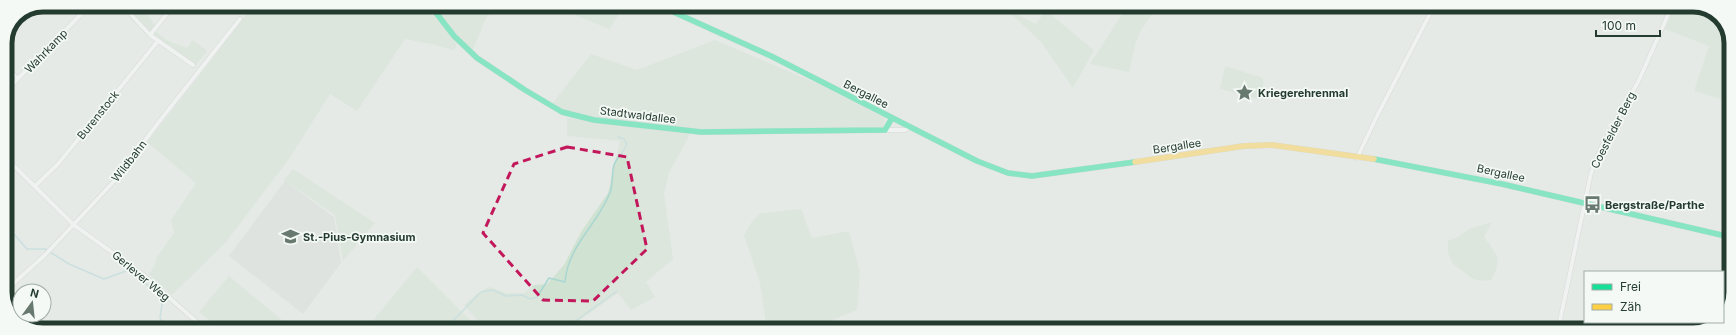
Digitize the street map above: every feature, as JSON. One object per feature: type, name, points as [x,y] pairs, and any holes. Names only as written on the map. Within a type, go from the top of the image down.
[{"type":"street","points":[[77,12],[80,15]]},
{"type":"street","name":"Wahrkamp","points":[[12,85],[83,12]]},
{"type":"street","points":[[129,12],[150,35],[193,65]]},
{"type":"street","points":[[150,35],[168,12]]},
{"type":"street","name":"Stadtwaldallee","points":[[435,12],[454,36],[477,58],[525,90],[562,112],[594,120],[701,132],[904,130],[910,128]]},
{"type":"street","name":"Bergallee","points":[[674,12],[771,56],[993,169],[1022,176],[1064,174],[1259,144],[1289,147],[1474,177],[1724,236]]},
{"type":"street","points":[[1357,158],[1431,12]]},
{"type":"street","name":"Coesfelder Berg","points":[[1559,323],[1584,202],[1595,161],[1639,80],[1669,12]]},
{"type":"street","name":"Wildbahn","points":[[12,285],[52,248],[117,178],[158,123],[240,19]]},
{"type":"street","name":"Burenstock","points":[[35,186],[58,164],[158,41]]},
{"type":"street","name":"Wahrkamp","points":[[12,73],[18,79]]},
{"type":"street","points":[[885,130],[892,118]]},
{"type":"street","name":"Gerlever Weg","points":[[12,164],[74,225],[141,273],[198,323]]},
{"type":"highlighted area","points":[[567,147],[627,157],[647,249],[593,301],[543,300],[483,233],[514,164]]},
{"type":"shaded area","name":"St.-Pius-Gymnasium","points":[[285,181],[334,217],[341,263],[303,314],[229,256]]},
{"type":"green space","points":[[132,12],[145,12],[157,28],[155,31],[168,41],[187,48],[193,40],[207,51],[196,65],[160,41]]},
{"type":"green space","points":[[248,12],[432,12],[457,45],[454,50],[405,39],[357,111],[330,94],[289,159],[226,242],[172,295],[149,274],[154,267],[157,257],[174,233],[171,220],[196,183],[147,142]]},
{"type":"green space","points":[[437,12],[492,12],[486,18],[472,52],[455,35]]},
{"type":"green space","points":[[568,12],[620,12],[609,29]]},
{"type":"green space","points":[[1009,12],[1036,24],[1043,14],[1043,12],[1047,12],[1094,50],[1073,88],[1041,42]]},
{"type":"green space","points":[[1123,12],[1153,12],[1140,32],[1135,45],[1129,72],[1090,64]]},
{"type":"green space","points":[[1672,12],[1693,12],[1703,14],[1708,16],[1719,26],[1722,31],[1724,41],[1724,100],[1694,91],[1709,46],[1665,29]]},
{"type":"green space","points":[[715,40],[818,84],[885,118],[883,128],[691,130],[595,119],[567,112],[552,104],[591,54],[637,70]]},
{"type":"green space","points":[[1225,66],[1263,78],[1263,100],[1220,89]]},
{"type":"green space","points":[[567,118],[690,134],[669,173],[664,193],[673,259],[646,282],[655,297],[631,310],[618,293],[576,323],[480,323],[464,305],[478,293],[490,287],[506,293],[524,293],[534,285],[547,284],[564,265],[581,232],[608,193],[620,141],[567,136]]},
{"type":"green space","points":[[293,169],[375,223],[343,261],[335,215],[284,180]]},
{"type":"green space","points":[[801,209],[812,238],[849,231],[860,272],[857,310],[824,323],[766,323],[760,283],[744,235],[753,220],[761,213]]},
{"type":"green space","points":[[1492,222],[1484,237],[1497,257],[1497,267],[1495,273],[1491,280],[1481,281],[1473,279],[1453,264],[1448,253],[1448,241],[1458,237],[1469,229]]},
{"type":"green space","points":[[417,267],[473,323],[371,323]]},
{"type":"green space","points":[[229,276],[283,321],[281,323],[213,323],[199,312]]},
{"type":"waterway","points":[[451,323],[481,292],[493,290],[506,296],[522,295],[530,299],[537,297],[549,278],[565,282],[567,269],[571,258],[604,206],[611,192],[614,165],[627,144],[624,139],[618,137]]},
{"type":"waterway","points":[[12,232],[27,249],[45,249],[69,264],[104,279],[129,270],[159,295],[162,305],[160,318],[164,323]]},
{"type":"waterway","points":[[573,323],[617,291]]},
{"type":"traffic: fast","points":[[435,12],[454,36],[477,58],[525,90],[562,112],[594,120],[701,132],[885,130],[892,118]]},
{"type":"traffic: fast","points":[[674,12],[771,56],[977,161],[1008,173],[1032,176],[1135,162]]},
{"type":"traffic: fast","points":[[1374,159],[1502,184],[1724,236]]},
{"type":"traffic: slow","points":[[1135,162],[1244,146],[1272,145],[1374,159]]},
{"type":"place","name":"Kriegerehrenmal","points":[[1245,93]]},
{"type":"place","name":"Bergstraße/Parthe","points":[[1592,205]]},
{"type":"place","name":"St.-Pius-Gymnasium","points":[[290,237]]}]
